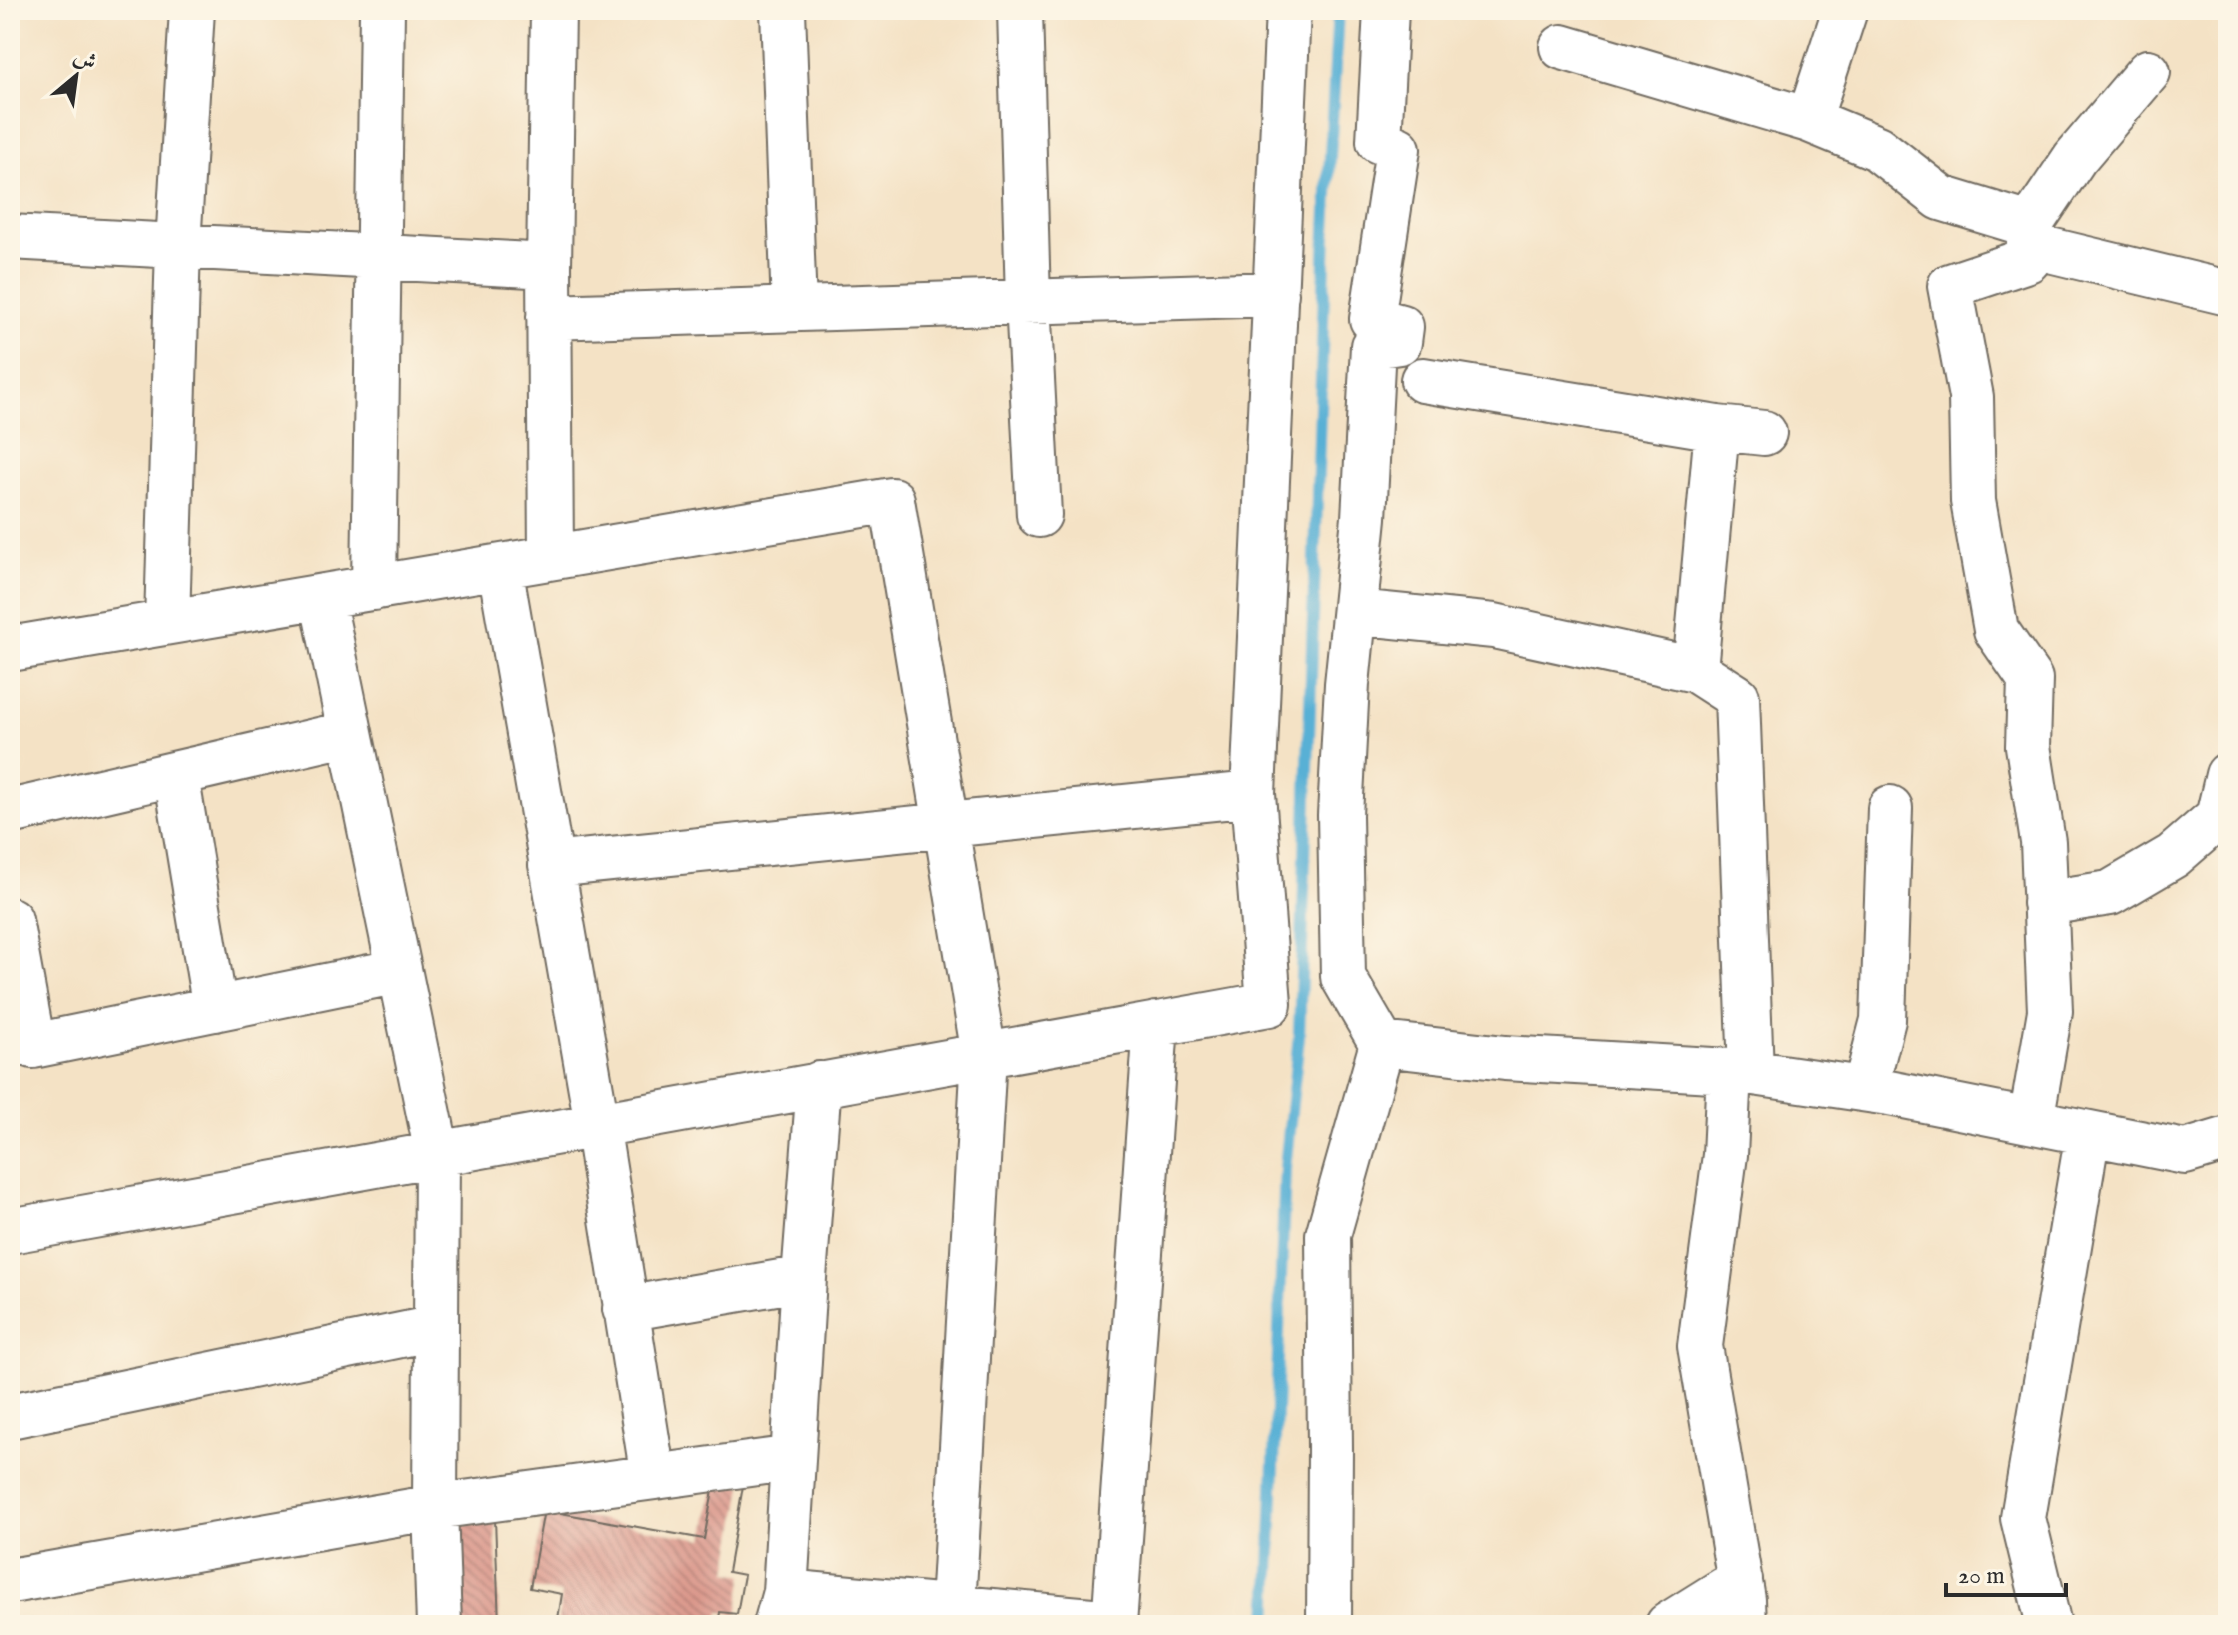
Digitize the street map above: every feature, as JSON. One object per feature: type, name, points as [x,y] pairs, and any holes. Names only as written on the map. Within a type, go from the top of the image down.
[{"type":"street","points":[[167,622],[178,246],[192,10]]},
{"type":"street","points":[[374,588],[382,10]]},
{"type":"street","points":[[551,557],[549,266],[553,10]]},
{"type":"street","points":[[783,10],[794,309]]},
{"type":"street","points":[[1020,10],[1028,301],[1039,515]]},
{"type":"street","points":[[10,1231],[1269,1004],[1253,794],[1288,10]]},
{"type":"street","points":[[1329,1625],[1328,1235],[1382,1044],[1343,977],[1340,815],[1347,684],[1364,518],[1373,346],[1399,342],[1401,327],[1372,319],[1398,149],[1379,141],[1386,10]]},
{"type":"street","points":[[1809,120],[1845,10]]},
{"type":"street","points":[[1562,47],[1809,120],[1877,148],[1941,198],[2029,235],[2228,293]]},
{"type":"street","points":[[2031,1121],[2050,1011],[2043,842],[2028,746],[2030,679],[1996,630],[1973,501],[1971,397],[1950,286],[2028,260],[2029,235],[2075,158],[2148,72]]},
{"type":"street","points":[[10,237],[549,266]]},
{"type":"street","points":[[549,317],[1276,294]]},
{"type":"street","points":[[1423,380],[1764,433]]},
{"type":"street","points":[[1695,670],[1717,428]]},
{"type":"street","points":[[10,649],[892,500],[984,1055],[953,1607]]},
{"type":"street","points":[[500,567],[597,1124],[653,1477]]},
{"type":"street","points":[[322,597],[437,1153],[435,1507],[439,1625]]},
{"type":"street","points":[[1355,612],[1494,626],[1695,670],[1737,697],[1740,1072],[1725,1155],[1700,1346],[1740,1580],[1744,1625]]},
{"type":"street","points":[[10,812],[350,733]]},
{"type":"street","points":[[176,774],[215,1009]]},
{"type":"street","points":[[2045,903],[2110,893],[2173,856],[2218,817],[2228,775]]},
{"type":"street","points":[[551,865],[1253,794]]},
{"type":"street","points":[[1865,1089],[1883,1020],[1890,808]]},
{"type":"street","points":[[10,920],[33,1046],[399,971]]},
{"type":"street","points":[[819,1084],[780,1608],[953,1607],[1114,1623],[1156,1024]]},
{"type":"street","points":[[1382,1044],[1520,1060],[1740,1072],[1865,1089],[2185,1152],[2228,1139]]},
{"type":"street","points":[[2049,1625],[2023,1518],[2088,1133]]},
{"type":"street","points":[[625,1309],[804,1278]]},
{"type":"street","points":[[10,1416],[435,1328]]},
{"type":"street","points":[[10,1581],[435,1507],[793,1458]]},
{"type":"street","points":[[1668,1625],[1740,1580]]},
{"type":"building","points":[[715,1480],[743,1486],[728,1572],[744,1575],[737,1614],[720,1612],[718,1625],[557,1625],[562,1594],[530,1588],[544,1510],[704,1539]]},
{"type":"building","points":[[495,1519],[499,1624],[459,1625],[456,1527]]},
{"type":"waterway","points":[[1268,1625],[1285,1168],[1299,1036],[1326,231],[1338,10]]}]
